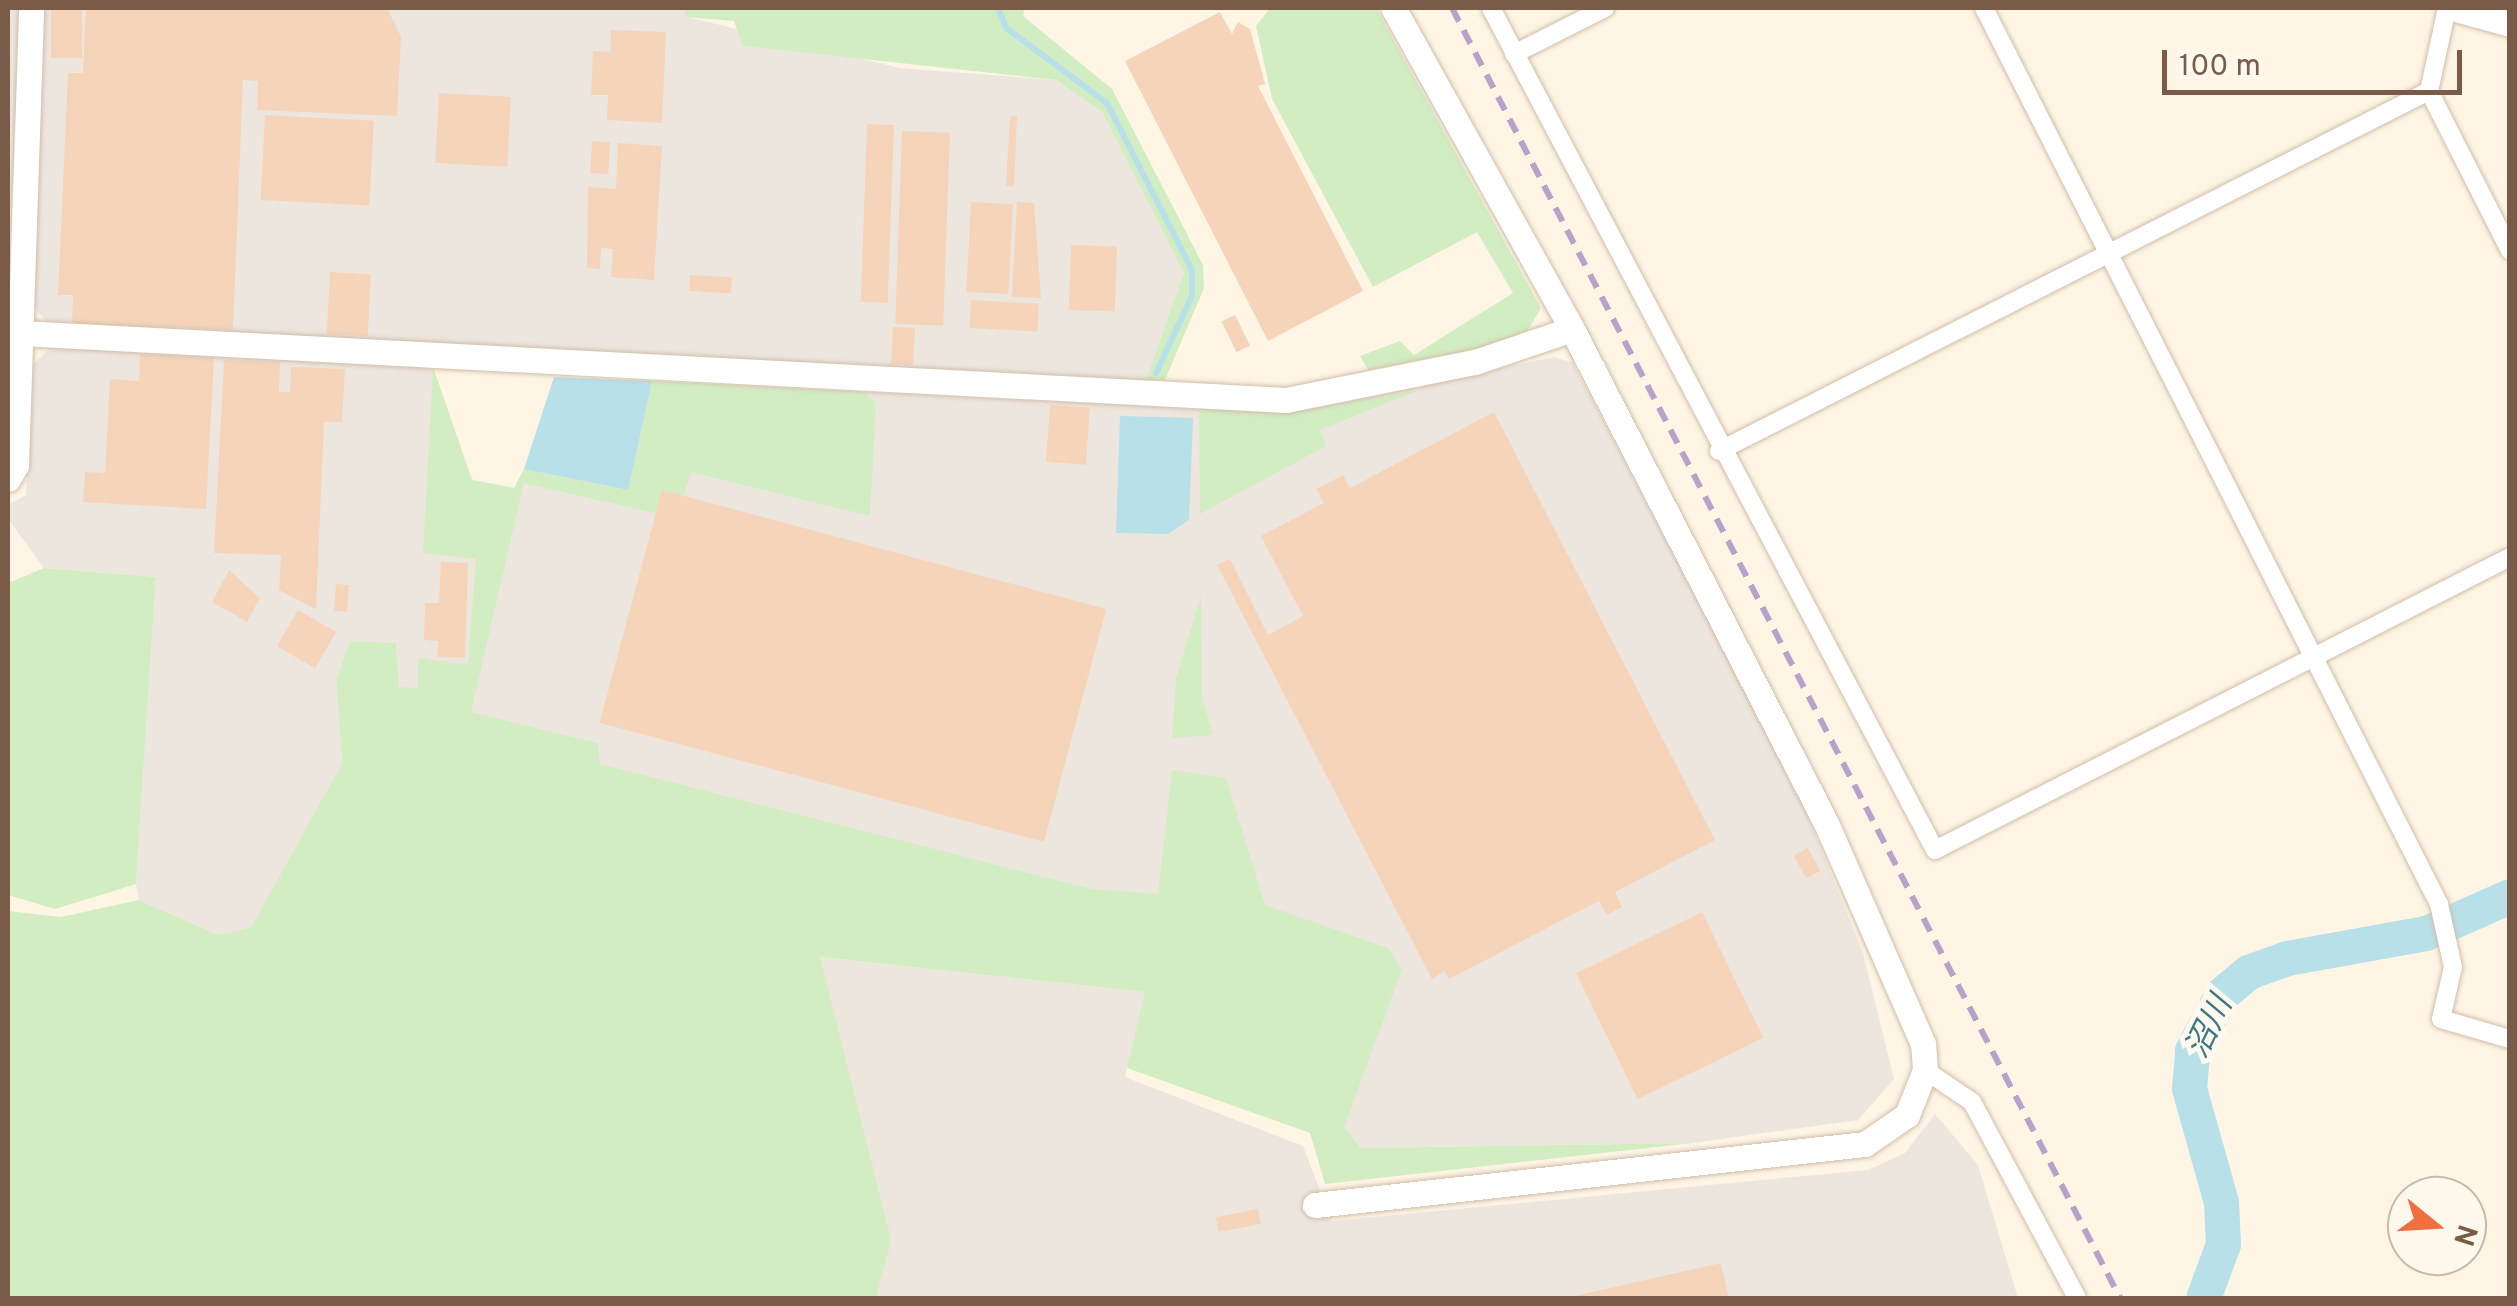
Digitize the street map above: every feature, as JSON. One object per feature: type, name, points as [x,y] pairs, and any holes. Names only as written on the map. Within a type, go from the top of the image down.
[{"type":"street","points":[[8,479],[21,333],[31,8]]},
{"type":"street","points":[[1314,1205],[1851,1148],[1907,1116],[1925,1070],[1913,1020],[1826,823],[1572,329],[1392,8]]},
{"type":"street","points":[[1491,8],[1719,450],[1935,850],[2510,557]]},
{"type":"street","points":[[1514,54],[1605,8]]},
{"type":"street","points":[[1984,8],[2440,904],[2452,953],[2441,1019],[2510,1039]]},
{"type":"street","points":[[2510,24],[2450,8],[2429,92],[2510,252]]},
{"type":"street","points":[[1719,450],[2429,92]]},
{"type":"street","points":[[21,333],[1286,400],[1476,362],[1572,329]]},
{"type":"street","points":[[1925,1070],[1972,1102],[2077,1298]]},
{"type":"shaded area","points":[[8,8],[685,8],[687,17],[900,68],[1056,80],[1102,112],[1184,273],[1182,300],[1146,380],[48,323],[32,305],[41,107],[16,106],[8,305]]},
{"type":"shaded area","points":[[54,345],[433,367],[472,480],[514,488],[524,469],[627,490],[652,381],[1280,413],[1555,357],[1573,363],[1800,797],[1863,953],[1894,1079],[1858,1120],[1693,1143],[1361,1148],[1343,1127],[1401,970],[1165,866],[1158,895],[775,862],[400,714],[396,643],[350,641],[336,679],[342,763],[251,927],[218,935],[139,900],[136,884],[156,577],[44,568],[8,519],[8,505],[26,495],[33,364]]},
{"type":"shaded area","points":[[819,957],[1146,992],[1125,1077],[1303,1146],[1332,1221],[1868,1170],[1905,1153],[1935,1114],[1978,1165],[2018,1298],[865,1298]]},
{"type":"green space","points":[[685,8],[1025,8],[1023,16],[1112,89],[1203,265],[1204,288],[1165,380],[1146,380],[1184,273],[1102,112],[1056,80],[743,46],[734,21],[686,17]]},
{"type":"green space","points":[[1270,8],[1376,8],[1541,308],[1522,340],[1368,370],[1360,356],[1400,341],[1414,355],[1513,293],[1477,232],[1373,287],[1272,99],[1256,26]]},
{"type":"green space","points":[[433,367],[472,480],[514,488],[524,469],[628,490],[652,381],[865,392],[876,403],[870,516],[691,472],[676,518],[524,483],[471,712],[598,743],[600,764],[1092,889],[1158,894],[1172,770],[1226,778],[1265,905],[1388,948],[1402,970],[1344,1127],[1361,1148],[1693,1143],[1325,1184],[1310,1133],[1127,1068],[1145,992],[820,957],[891,1240],[876,1298],[8,1298],[8,911],[61,917],[139,900],[218,935],[251,927],[342,763],[336,679],[350,641],[396,643],[399,687],[418,688],[418,658],[468,664],[476,559],[423,553]]},
{"type":"green space","points":[[1417,391],[1320,430],[1326,446],[1200,514],[1199,408],[1280,413]]},
{"type":"green space","points":[[44,568],[156,577],[136,884],[55,909],[8,895],[8,583]]},
{"type":"green space","points":[[1201,595],[1202,697],[1213,735],[1172,738],[1176,679]]},
{"type":"water","points":[[554,377],[652,381],[628,490],[524,469]]},
{"type":"water","points":[[1120,416],[1193,418],[1189,520],[1168,534],[1116,533]]},
{"type":"building","points":[[51,8],[82,8],[82,58],[51,58]]},
{"type":"building","points":[[86,8],[387,8],[401,37],[397,116],[257,110],[258,81],[243,80],[233,330],[72,323],[73,295],[58,295],[68,73],[83,73]]},
{"type":"building","points":[[1220,12],[1232,34],[1238,22],[1250,29],[1265,84],[1258,86],[1363,291],[1268,341],[1125,61]]},
{"type":"building","points":[[611,30],[666,32],[662,123],[607,120],[608,95],[591,95],[593,51],[610,52]]},
{"type":"building","points":[[439,93],[511,97],[507,167],[435,163]]},
{"type":"building","points":[[265,115],[374,121],[369,206],[261,200]]},
{"type":"building","points":[[1010,116],[1017,116],[1014,187],[1006,186]]},
{"type":"building","points":[[867,124],[894,125],[888,303],[861,302]]},
{"type":"building","points":[[902,131],[950,133],[943,326],[895,324]]},
{"type":"building","points":[[592,141],[610,142],[608,174],[590,173]]},
{"type":"building","points":[[618,143],[662,146],[654,280],[611,277],[613,249],[601,248],[600,269],[587,268],[588,187],[616,189]]},
{"type":"building","points":[[971,202],[1013,204],[1008,294],[966,292]]},
{"type":"building","points":[[1017,202],[1034,203],[1041,298],[1012,297]]},
{"type":"building","points":[[1071,245],[1117,247],[1115,312],[1069,310]]},
{"type":"building","points":[[330,272],[371,274],[368,336],[327,334]]},
{"type":"building","points":[[690,275],[732,277],[731,293],[689,291]]},
{"type":"building","points":[[971,300],[1039,304],[1037,332],[970,328]]},
{"type":"building","points":[[1235,315],[1250,346],[1236,352],[1222,322]]},
{"type":"building","points":[[893,327],[915,328],[913,365],[891,364]]},
{"type":"building","points":[[140,354],[214,358],[206,509],[83,502],[85,472],[105,473],[110,379],[139,381]]},
{"type":"building","points":[[224,360],[280,362],[279,392],[290,392],[291,367],[345,369],[342,422],[324,422],[316,609],[279,590],[281,555],[214,553]]},
{"type":"building","points":[[1050,405],[1090,408],[1086,465],[1046,462]]},
{"type":"building","points":[[1494,412],[1715,840],[1615,892],[1622,907],[1607,915],[1599,901],[1449,979],[1445,971],[1432,979],[1217,565],[1230,559],[1268,635],[1303,616],[1261,536],[1324,503],[1316,489],[1343,475],[1350,488]]},
{"type":"building","points":[[662,490],[1106,609],[1044,842],[600,723]]},
{"type":"building","points":[[441,562],[468,563],[465,658],[437,657],[438,641],[424,640],[425,603],[439,603]]},
{"type":"building","points":[[229,570],[260,598],[247,622],[212,602]]},
{"type":"building","points":[[336,584],[349,585],[347,612],[334,611]]},
{"type":"building","points":[[298,610],[336,632],[315,668],[277,646]]},
{"type":"building","points":[[1808,848],[1820,871],[1806,878],[1794,856]]},
{"type":"building","points":[[1702,912],[1763,1038],[1638,1099],[1576,973]]},
{"type":"building","points":[[1258,1209],[1261,1224],[1219,1232],[1216,1217]]},
{"type":"building","points":[[1721,1263],[1729,1298],[1570,1298],[1570,1297]]},
{"type":"waterway","points":[[998,8],[1006,28],[1107,103],[1192,270],[1192,296],[1156,373]]},
{"type":"waterway","name":"沼川","points":[[2203,1298],[2223,1244],[2221,1202],[2189,1088],[2192,1050],[2222,994],[2248,972],[2287,958],[2426,933],[2510,896]]},
{"type":"railway","points":[[1452,8],[2120,1298]]}]
